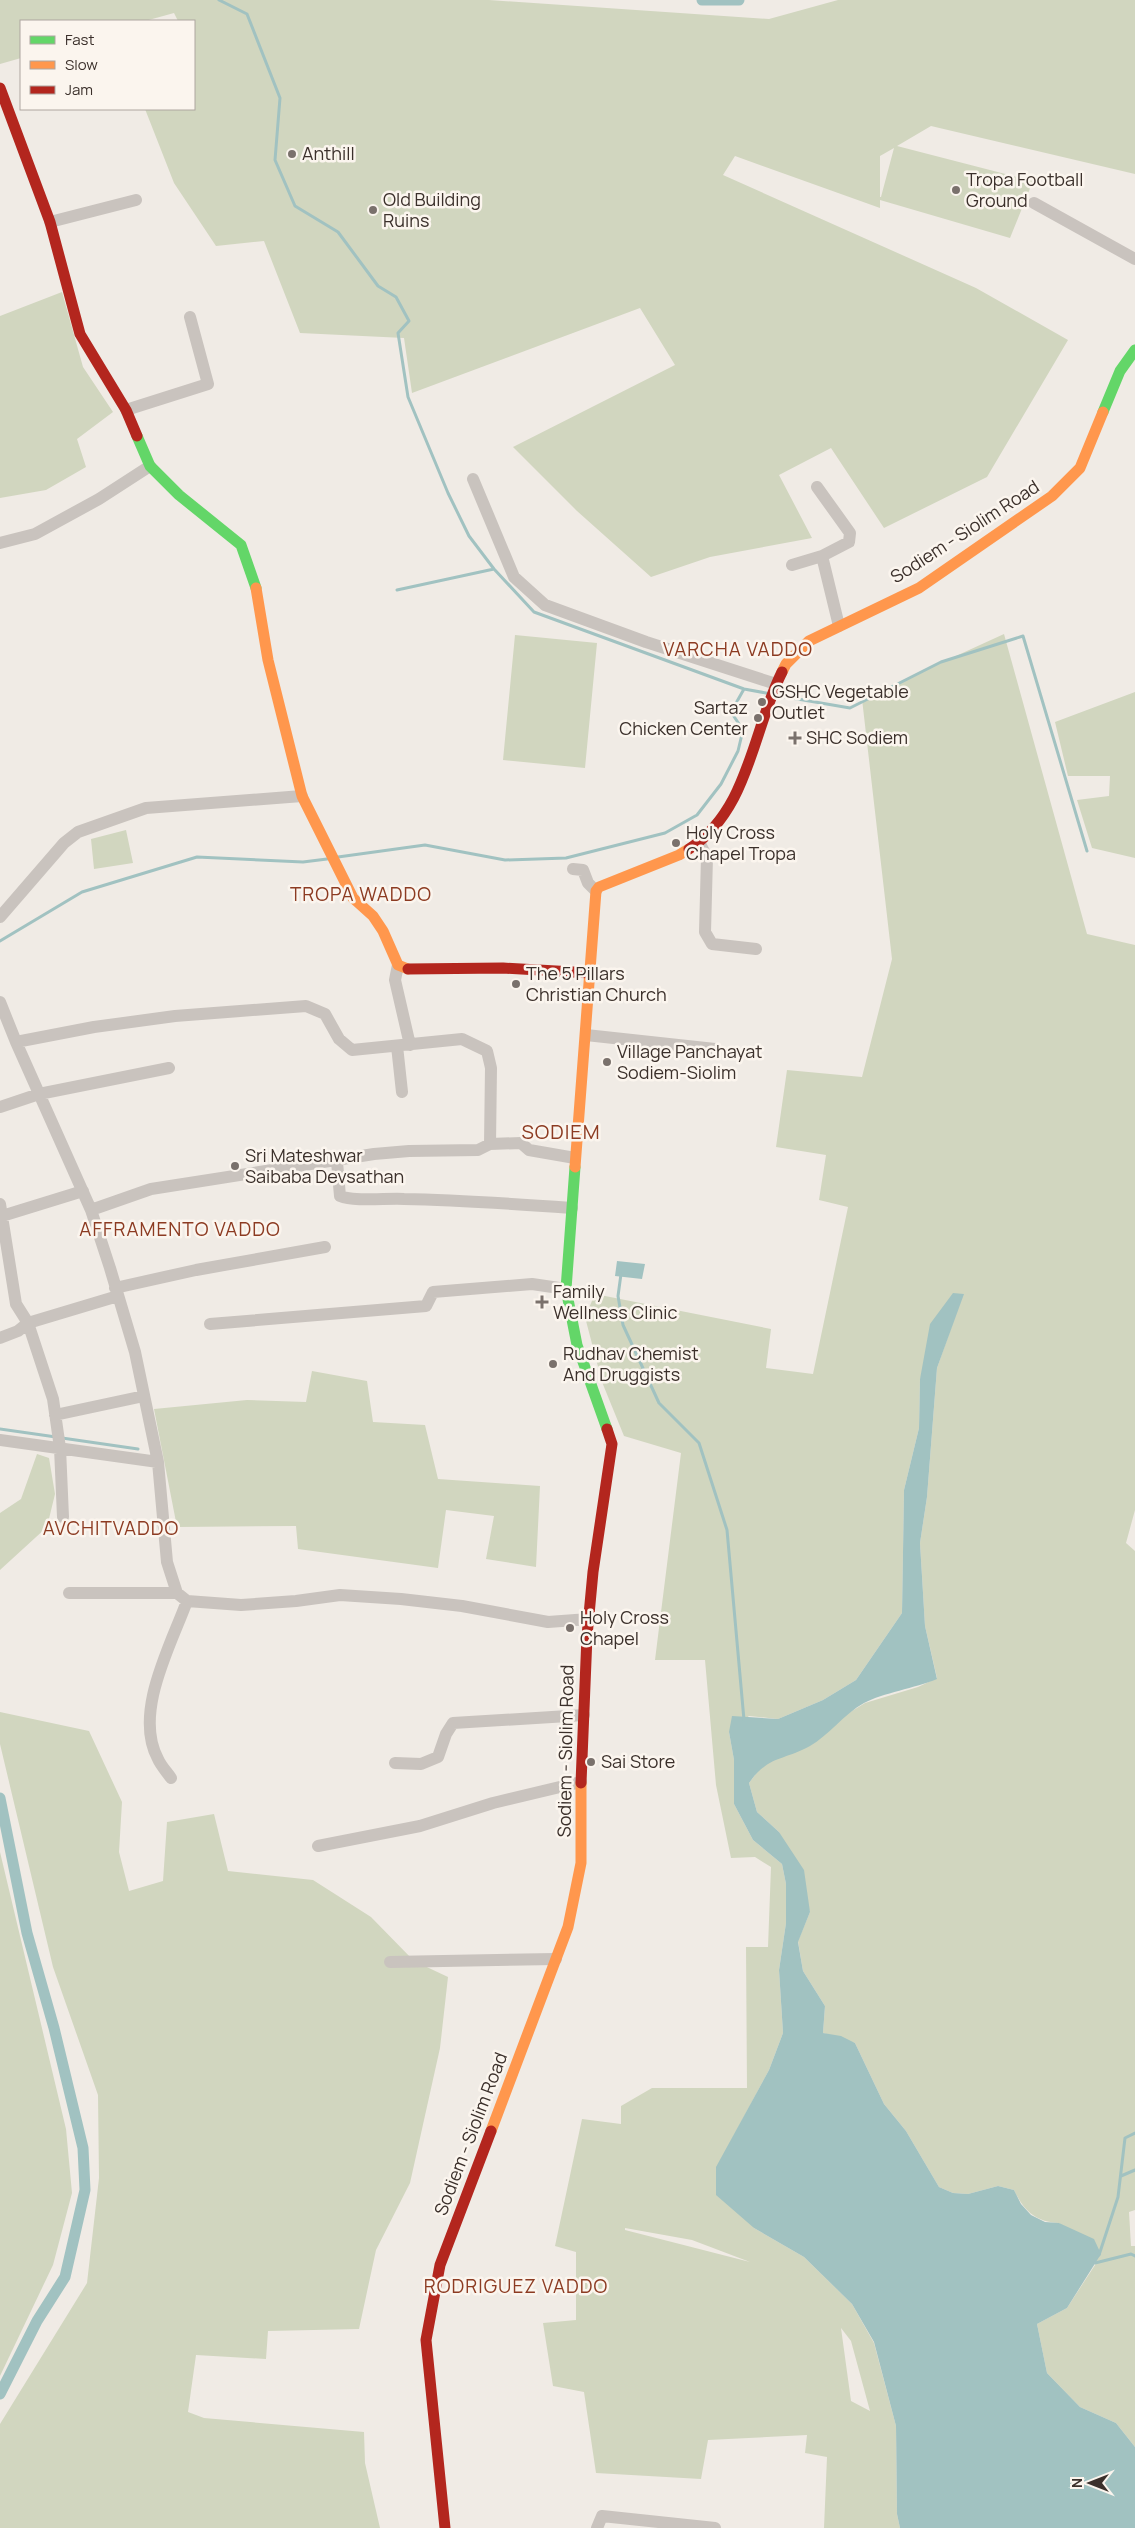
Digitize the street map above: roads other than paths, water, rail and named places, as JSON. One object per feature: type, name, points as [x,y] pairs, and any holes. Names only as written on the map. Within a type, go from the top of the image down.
[{"type":"main road","points":[[0,88],[50,222],[80,334],[126,410],[150,466],[179,495],[241,545],[255,579],[268,660],[302,796],[353,898],[373,916],[383,931],[398,965],[405,968],[503,968],[590,973]]},
{"type":"main road","name":"Sodiem - Siolim Road","points":[[445,2528],[426,2340],[440,2265],[568,1927],[581,1863],[581,1782],[589,1619],[593,1572],[612,1444],[577,1345],[566,1289],[596,891],[600,886],[680,856],[699,842],[717,824],[731,804],[752,755],[774,691],[786,664],[809,641],[918,588],[1052,496],[1080,468],[1120,371],[1135,350]]},
{"type":"street","points":[[50,222],[136,200]]},
{"type":"street","points":[[1034,203],[1135,259]]},
{"type":"street","points":[[126,410],[208,384],[190,317]]},
{"type":"street","points":[[0,543],[35,534],[99,499],[150,466]]},
{"type":"street","points":[[473,479],[514,577],[545,605],[774,691]]},
{"type":"street","points":[[792,565],[822,556],[849,542],[850,534],[817,487]]},
{"type":"street","points":[[822,556],[839,626]]},
{"type":"street","points":[[0,917],[64,843],[78,832],[146,808],[302,796]]},
{"type":"street","points":[[699,842],[707,857],[704,932],[712,944],[756,949]]},
{"type":"street","points":[[573,869],[583,870],[588,883],[596,891]]},
{"type":"street","points":[[398,965],[395,980],[404,1045],[402,1092]]},
{"type":"street","points":[[0,1002],[91,1210],[135,1352],[158,1462],[168,1562],[177,1593],[187,1601],[241,1604],[296,1601],[340,1595],[462,1606],[548,1622],[589,1619]]},
{"type":"street","points":[[16,1042],[94,1027],[175,1016],[306,1006],[325,1014],[339,1039],[352,1050],[462,1039],[486,1051],[491,1068],[490,1144]]},
{"type":"street","points":[[586,1035],[715,1050]]},
{"type":"street","points":[[0,1107],[39,1094],[169,1068]]},
{"type":"street","points":[[91,1210],[151,1189],[337,1162],[374,1154],[409,1151],[478,1150],[490,1144],[520,1143],[529,1150],[575,1158]]},
{"type":"street","points":[[337,1162],[340,1196],[350,1200],[372,1198],[486,1201],[572,1208]]},
{"type":"street","points":[[63,1517],[60,1448],[53,1399],[28,1324],[16,1304],[1,1210],[83,1191]]},
{"type":"street","points":[[0,1338],[18,1331],[28,1324],[117,1292],[196,1270],[325,1247]]},
{"type":"street","points":[[210,1324],[426,1306],[433,1292],[532,1284],[566,1289]]},
{"type":"street","points":[[55,1415],[144,1396]]},
{"type":"street","points":[[0,1440],[158,1462]]},
{"type":"street","points":[[69,1593],[177,1593]]},
{"type":"street","points":[[171,1778],[157,1758],[151,1736],[151,1697],[187,1601]]},
{"type":"street","points":[[395,1763],[421,1764],[438,1758],[446,1734],[453,1723],[584,1715]]},
{"type":"street","points":[[318,1846],[420,1826],[493,1803],[581,1782]]},
{"type":"street","points":[[390,1962],[556,1959]]},
{"type":"street","points":[[598,2528],[602,2516],[715,2528]]},
{"type":"water","points":[[617,1261],[645,1264],[642,1279],[615,1276]]},
{"type":"water","points":[[953,1293],[964,1294],[937,1368],[927,1497],[920,1543],[925,1626],[937,1679],[880,1696],[864,1703],[817,1742],[770,1763],[756,1774],[749,1783],[757,1812],[779,1832],[804,1870],[810,1912],[798,1942],[803,1971],[825,2006],[823,2033],[841,2036],[855,2043],[884,2104],[906,2131],[939,2187],[953,2193],[968,2194],[998,2186],[1014,2190],[1021,2204],[1031,2215],[1045,2222],[1059,2223],[1094,2239],[1101,2254],[1067,2308],[1037,2324],[1047,2373],[1080,2407],[1116,2423],[1135,2447],[1135,2528],[900,2528],[897,2514],[896,2426],[874,2342],[852,2304],[804,2257],[754,2228],[716,2195],[716,2167],[769,2070],[783,2033],[779,1970],[786,1923],[786,1884],[782,1864],[753,1840],[734,1804],[734,1760],[729,1732],[732,1716],[778,1719],[823,1700],[856,1680],[902,1613],[904,1490],[919,1428],[920,1379],[930,1324]]},
{"type":"waterway","points":[[219,0],[247,14],[280,98],[275,160],[295,206],[338,232],[378,286],[396,297],[409,321],[398,333],[408,397],[448,493],[469,536],[494,569],[534,612],[744,689],[766,693]]},
{"type":"waterway","points":[[702,0],[739,0]]},
{"type":"waterway","points":[[397,590],[494,569]]},
{"type":"waterway","points":[[780,696],[850,708],[941,662],[1023,636],[1087,851]]},
{"type":"waterway","points":[[338,857],[425,845],[505,860],[566,858],[665,833],[697,815],[721,784],[738,751],[743,730],[731,712],[744,689]]},
{"type":"waterway","points":[[0,941],[82,892],[197,857],[303,862],[327,859]]},
{"type":"waterway","points":[[621,1274],[618,1296],[623,1325],[659,1403],[699,1443],[727,1530],[744,1720]]},
{"type":"waterway","points":[[0,1429],[56,1437]]},
{"type":"waterway","points":[[62,1438],[138,1449]]},
{"type":"waterway","points":[[0,1798],[27,1933],[54,2028],[83,2148],[85,2190],[65,2277],[37,2321],[0,2394]]},
{"type":"waterway","points":[[1099,2255],[1118,2197],[1125,2138],[1135,2133]]},
{"type":"waterway","points":[[1121,2176],[1135,2170]]},
{"type":"waterway","points":[[1095,2263],[1131,2254],[1135,2256]]},
{"type":"place","name":"Anthill","points":[[292,154]]},
{"type":"place","name":"Tropa Football Ground","points":[[956,190]]},
{"type":"place","name":"Old Building Ruins","points":[[373,210]]},
{"type":"place","name":"GSHC Vegetable Outlet","points":[[762,702]]},
{"type":"place","name":"Sartaz Chicken Center","points":[[758,718]]},
{"type":"place","name":"SHC Sodiem","points":[[795,738]]},
{"type":"place","name":"Holy Cross Chapel Tropa","points":[[676,843]]},
{"type":"place","name":"The 5 Pillars Christian Church","points":[[516,984]]},
{"type":"place","name":"Village Panchayat Sodiem-Siolim","points":[[607,1062]]},
{"type":"place","name":"Sri Mateshwar Saibaba Devsathan","points":[[235,1166]]},
{"type":"place","name":"Family Wellness Clinic","points":[[542,1302]]},
{"type":"place","name":"Rudhav Chemist And Druggists","points":[[553,1364]]},
{"type":"place","name":"Holy Cross Chapel","points":[[570,1628]]},
{"type":"place","name":"Sai Store","points":[[591,1762]]},
{"type":"district","name":"VARCHA VADDO","points":[[738,649]]},
{"type":"district","name":"TROPA WADDO","points":[[361,894]]},
{"type":"district","name":"SODIEM","points":[[561,1132]]},
{"type":"district","name":"AFFRAMENTO VADDO","points":[[180,1229]]},
{"type":"district","name":"AVCHITVADDO","points":[[111,1528]]},
{"type":"district","name":"RODRIGUEZ VADDO","points":[[516,2286]]}]
